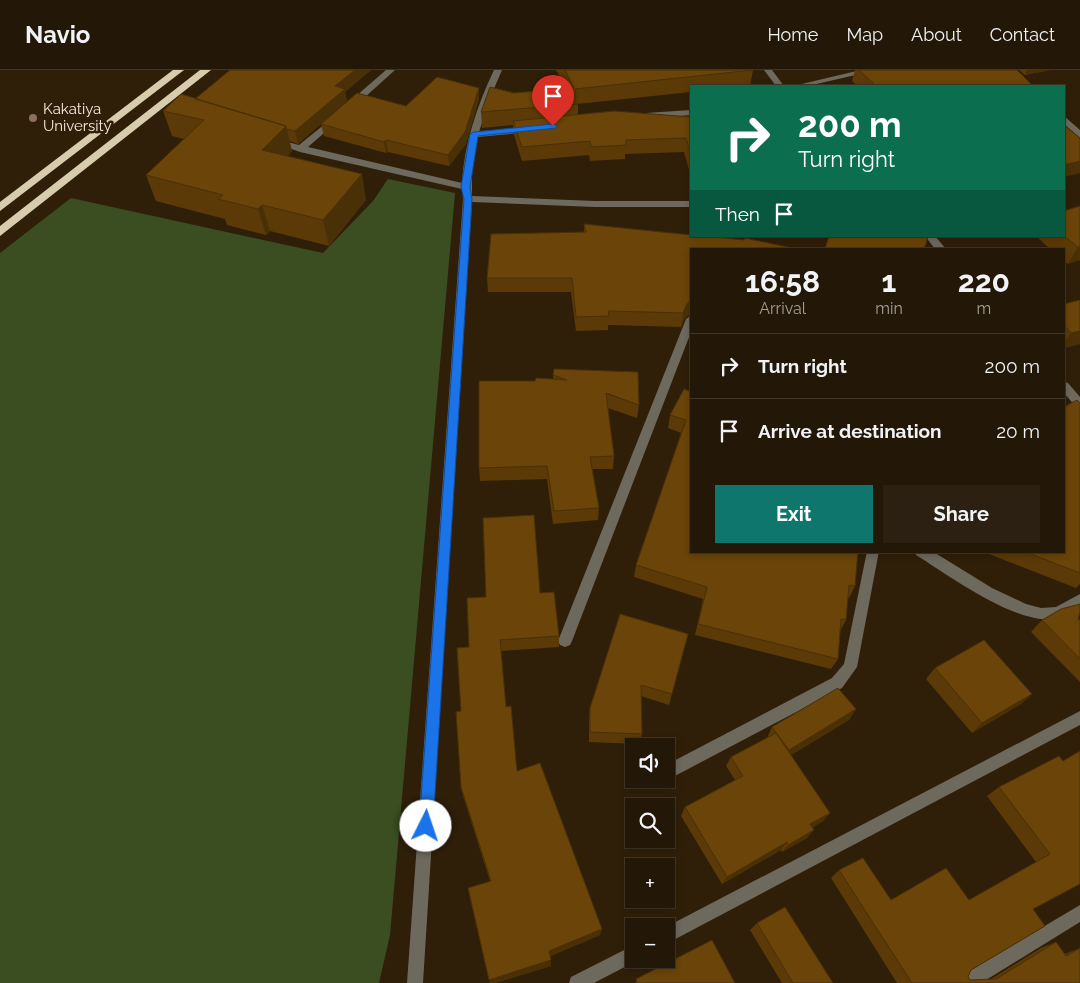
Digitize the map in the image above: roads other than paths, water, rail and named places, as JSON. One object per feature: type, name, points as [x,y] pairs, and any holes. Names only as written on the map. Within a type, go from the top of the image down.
[{"type":"highway","points":[[0,208],[179,70]]},
{"type":"highway","points":[[0,232],[162,109],[206,70]]},
{"type":"street","points":[[300,149],[391,70]]},
{"type":"street","points":[[415,983],[467,193],[474,134],[487,92],[498,70]]},
{"type":"street","points":[[768,70],[779,85]]},
{"type":"street","points":[[802,85],[873,70]]},
{"type":"street","points":[[632,118],[690,112]]},
{"type":"street","points":[[1065,121],[1080,135]]},
{"type":"street","points":[[474,134],[543,127]]},
{"type":"street","points":[[262,138],[467,193],[595,204],[690,204]]},
{"type":"street","points":[[565,641],[690,322]]},
{"type":"street","points":[[1065,387],[1080,404]]},
{"type":"street","points":[[675,768],[838,683],[850,667],[873,553]]},
{"type":"street","points":[[924,553],[1014,606],[1033,613],[1057,613],[1080,600]]},
{"type":"street","points":[[675,931],[1080,718]]},
{"type":"street","points":[[965,983],[1080,913]]},
{"type":"street","points":[[577,983],[625,958]]},
{"type":"place","name":"Kakatiya University","points":[[33,118]]}]
